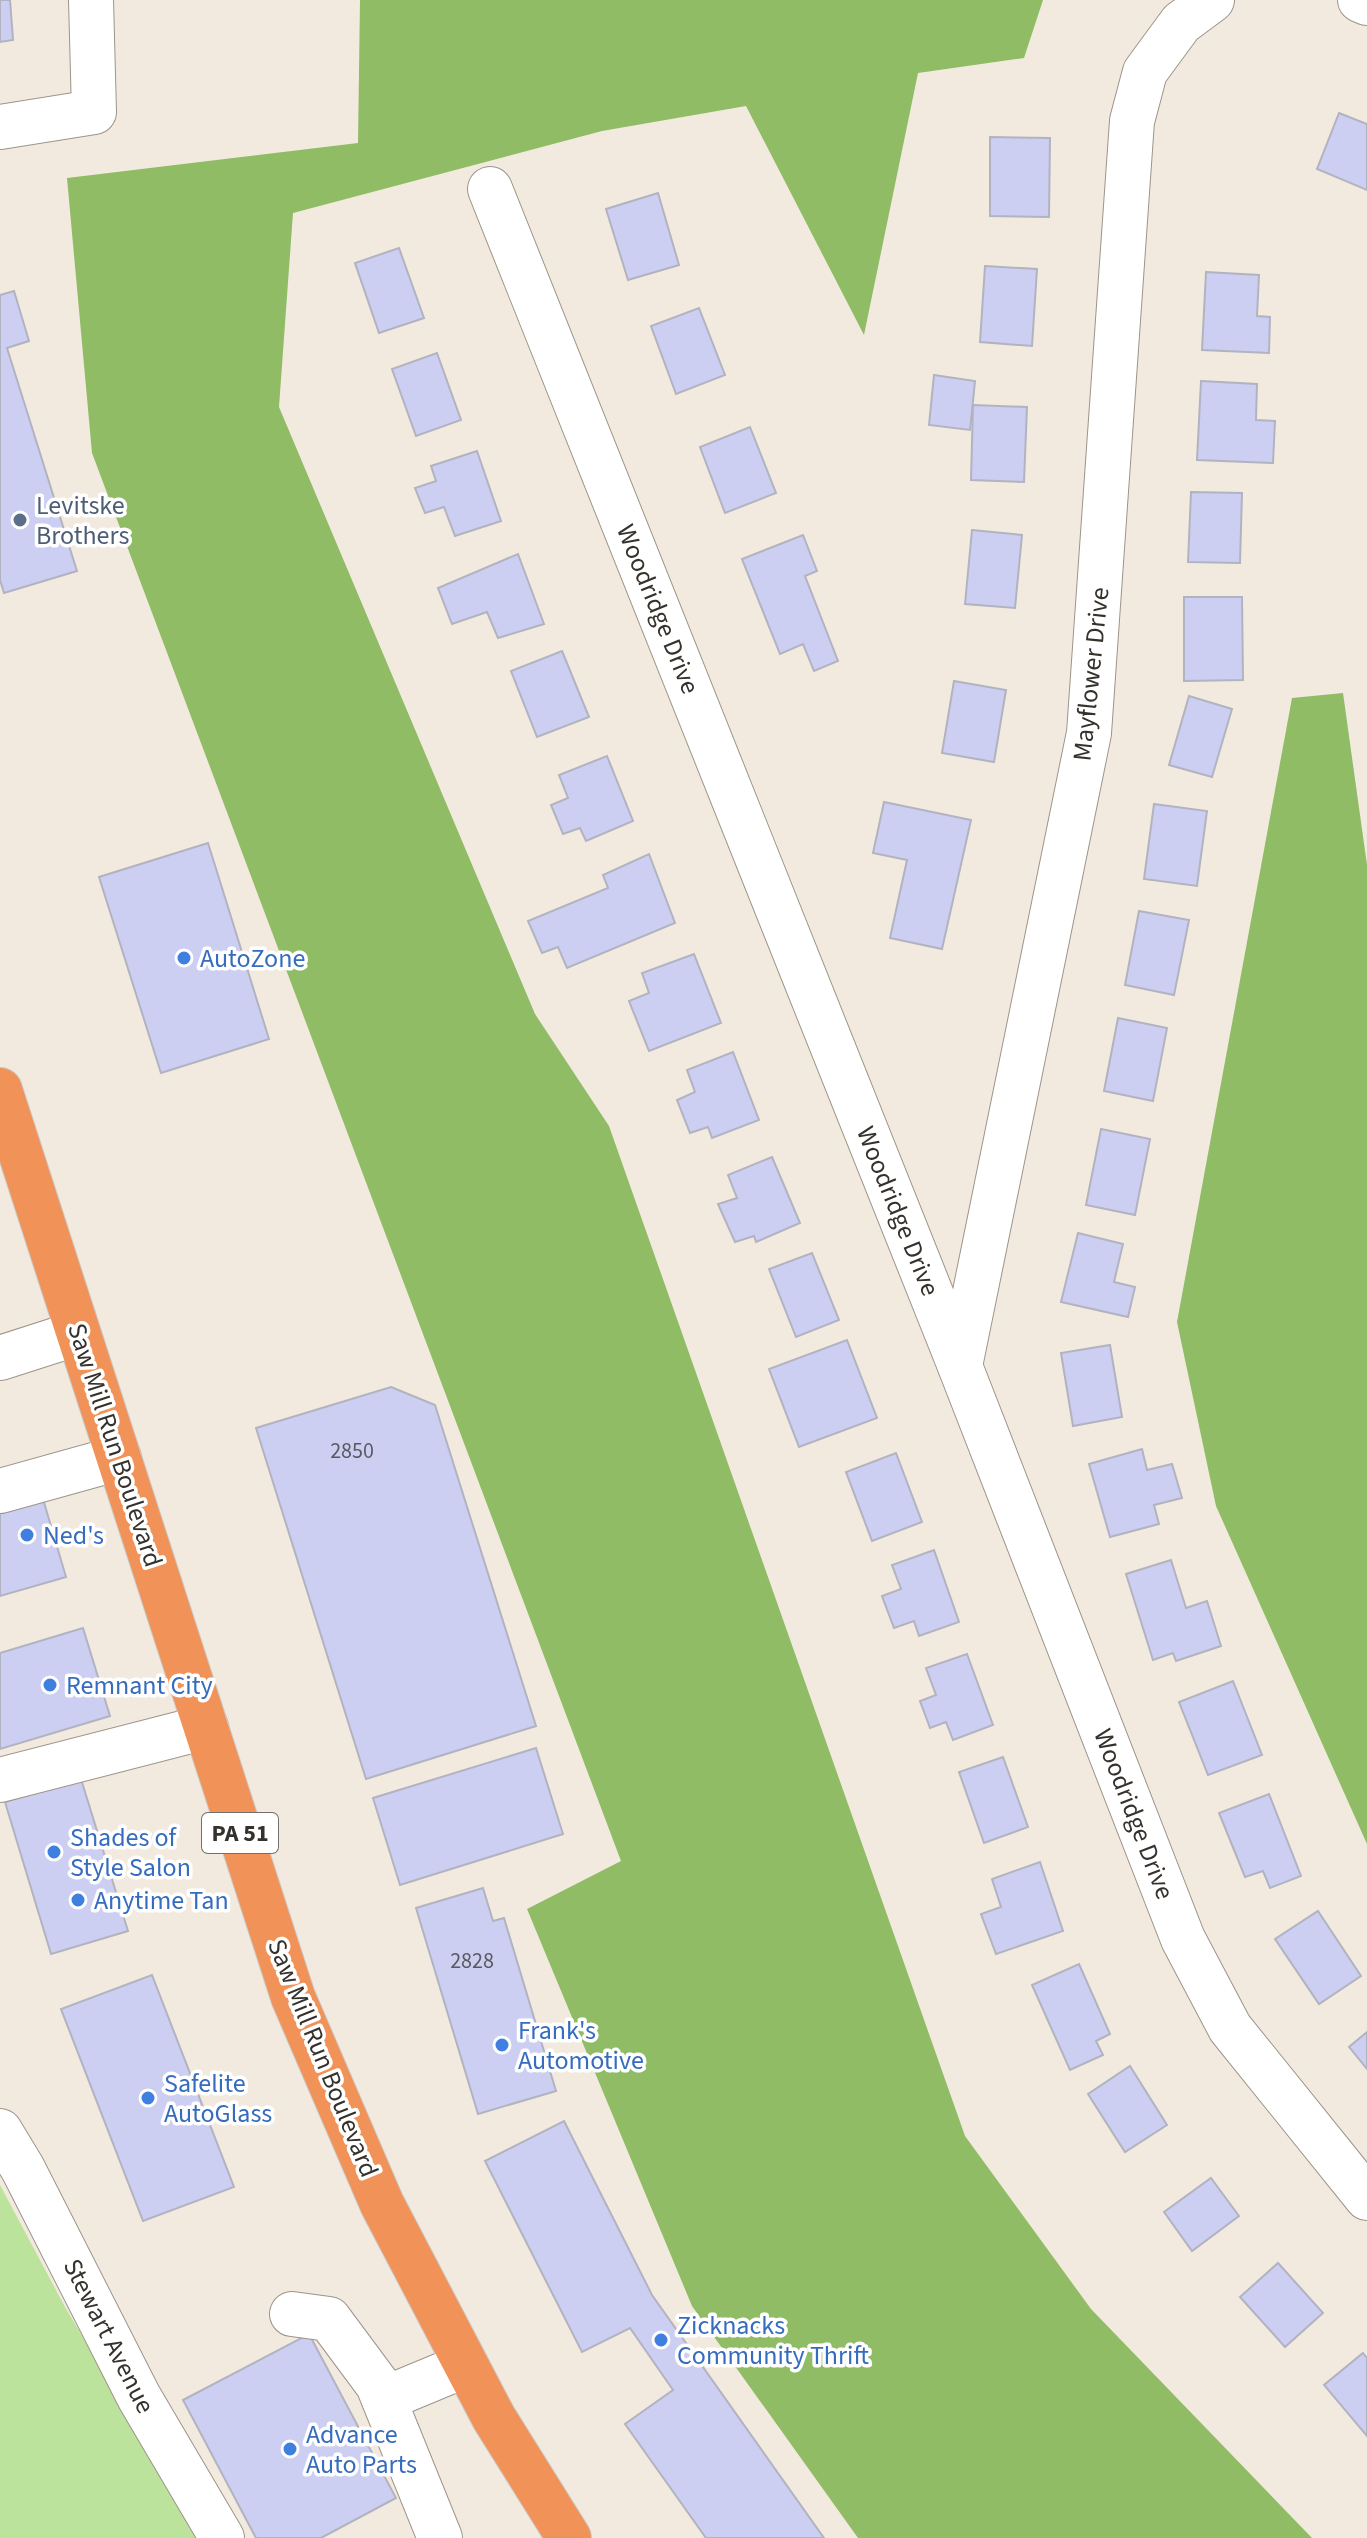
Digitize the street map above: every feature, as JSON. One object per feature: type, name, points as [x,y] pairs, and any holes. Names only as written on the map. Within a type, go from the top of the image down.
[{"type":"highway","name":"Saw Mill Run Boulevard","points":[[3,1108],[293,1997],[382,2204],[494,2418],[569,2538]]},
{"type":"street","points":[[0,127],[94,112],[91,0]]},
{"type":"street","name":"Mayflower Drive","points":[[960,1366],[1089,733],[1132,121],[1145,72],[1181,23],[1212,0]]},
{"type":"street","points":[[1360,0],[1367,3]]},
{"type":"street","name":"Woodridge Drive","points":[[490,189],[960,1366],[1183,1939],[1230,2028],[1367,2198]]},
{"type":"street","points":[[0,1358],[78,1333]]},
{"type":"street","points":[[0,1491],[119,1458]]},
{"type":"street","points":[[0,1780],[206,1727]]},
{"type":"street","name":"Stewart Avenue","points":[[0,2131],[23,2169],[139,2397],[222,2538]]},
{"type":"street","points":[[292,2314],[329,2319],[378,2385],[440,2538]]},
{"type":"street","points":[[384,2399],[466,2365]]},
{"type":"green space","points":[[360,0],[1043,0],[1024,58],[918,73],[864,335],[746,106],[602,131],[293,213],[279,407],[535,1014],[609,1126],[965,2136],[1091,2309],[1312,2538],[858,2538],[692,2306],[527,1909],[621,1861],[92,453],[67,178],[358,143]]},
{"type":"green space","points":[[1343,693],[1367,865],[1367,1844],[1216,1506],[1177,1322],[1292,698]]},
{"type":"green space","points":[[0,2185],[65,2307],[202,2538],[0,2538]]},
{"type":"building","points":[[0,0],[10,0],[13,40],[0,42]]},
{"type":"building","points":[[1339,113],[1367,124],[1367,190],[1317,169]]},
{"type":"building","points":[[990,137],[1050,138],[1049,217],[990,216]]},
{"type":"building","points":[[658,193],[679,265],[628,280],[606,209]]},
{"type":"building","points":[[399,248],[424,318],[379,333],[355,263]]},
{"type":"building","points":[[985,266],[1037,269],[1032,346],[980,342]]},
{"type":"building","points":[[1206,272],[1259,275],[1257,316],[1270,317],[1269,353],[1202,350]]},
{"type":"building","points":[[14,291],[29,341],[7,348],[77,571],[4,593],[0,580],[0,295]]},
{"type":"building","points":[[699,308],[725,375],[676,394],[651,326]]},
{"type":"building","points":[[437,353],[461,420],[416,436],[392,369]]},
{"type":"building","points":[[934,375],[975,381],[970,430],[929,425]]},
{"type":"building","points":[[1201,381],[1257,384],[1256,420],[1275,421],[1273,463],[1197,460]]},
{"type":"building","points":[[973,405],[1027,407],[1024,482],[971,480]]},
{"type":"building","points":[[750,427],[776,493],[725,513],[700,447]]},
{"type":"building","points":[[477,451],[501,521],[455,536],[444,507],[425,513],[415,488],[436,481],[431,466]]},
{"type":"building","points":[[1191,492],[1242,493],[1240,563],[1188,562]]},
{"type":"building","points":[[972,530],[1022,535],[1015,608],[965,604]]},
{"type":"building","points":[[803,535],[817,571],[805,576],[838,661],[814,671],[803,644],[780,654],[742,559]]},
{"type":"building","points":[[518,554],[544,624],[498,638],[487,612],[452,624],[438,588]]},
{"type":"building","points":[[1184,597],[1242,597],[1243,680],[1184,681]]},
{"type":"building","points":[[562,651],[589,717],[537,737],[511,671]]},
{"type":"building","points":[[954,681],[1006,690],[994,762],[942,753]]},
{"type":"building","points":[[1189,696],[1232,709],[1212,777],[1169,765]]},
{"type":"building","points":[[607,756],[633,821],[586,841],[580,828],[563,834],[551,805],[568,798],[559,775]]},
{"type":"building","points":[[884,802],[971,820],[942,949],[890,938],[907,860],[873,853]]},
{"type":"building","points":[[1154,804],[1207,811],[1197,886],[1144,879]]},
{"type":"building","name":"AutoZone","points":[[208,843],[269,1039],[161,1073],[99,877]]},
{"type":"building","points":[[649,854],[675,923],[567,968],[558,947],[542,953],[528,921],[608,888],[603,875]]},
{"type":"building","points":[[1139,911],[1189,920],[1174,995],[1125,985]]},
{"type":"building","points":[[694,954],[721,1023],[649,1051],[629,1001],[649,993],[642,973]]},
{"type":"building","points":[[1118,1018],[1167,1028],[1153,1101],[1104,1091]]},
{"type":"building","points":[[733,1052],[759,1120],[712,1138],[708,1127],[690,1133],[677,1100],[695,1092],[687,1070]]},
{"type":"building","points":[[1101,1129],[1150,1139],[1135,1215],[1086,1205]]},
{"type":"building","points":[[772,1157],[800,1223],[756,1242],[754,1236],[735,1242],[718,1204],[737,1198],[728,1175]]},
{"type":"building","points":[[1078,1233],[1123,1244],[1114,1282],[1135,1287],[1128,1317],[1061,1302]]},
{"type":"building","points":[[812,1253],[839,1320],[796,1337],[769,1269]]},
{"type":"building","points":[[847,1340],[877,1418],[799,1447],[769,1369]]},
{"type":"building","points":[[1110,1345],[1122,1417],[1073,1426],[1061,1353]]},
{"type":"building","points":[[391,1387],[435,1405],[536,1726],[366,1779],[256,1428]]},
{"type":"building","points":[[1142,1449],[1147,1470],[1172,1464],[1182,1498],[1154,1505],[1159,1524],[1110,1537],[1089,1464]]},
{"type":"building","points":[[896,1453],[922,1522],[872,1541],[846,1472]]},
{"type":"building","name":"Ned's","points":[[38,1482],[66,1577],[0,1596],[0,1493]]},
{"type":"building","points":[[934,1550],[959,1622],[919,1636],[914,1621],[894,1628],[882,1596],[901,1589],[892,1565]]},
{"type":"building","points":[[1171,1560],[1186,1608],[1207,1601],[1221,1646],[1176,1661],[1173,1653],[1153,1660],[1126,1574]]},
{"type":"building","name":"Remnant City","points":[[83,1628],[110,1716],[0,1749],[0,1653]]},
{"type":"building","points":[[967,1654],[993,1725],[953,1740],[946,1722],[930,1728],[920,1701],[936,1695],[926,1668]]},
{"type":"building","points":[[1233,1681],[1262,1755],[1208,1775],[1179,1702]]},
{"type":"building","points":[[536,1748],[563,1834],[400,1885],[373,1798]]},
{"type":"building","points":[[1003,1757],[1028,1827],[984,1843],[959,1772]]},
{"type":"building","points":[[81,1779],[128,1931],[51,1954],[5,1802]]},
{"type":"building","points":[[1269,1794],[1301,1876],[1270,1888],[1263,1871],[1245,1877],[1219,1813]]},
{"type":"building","points":[[1040,1862],[1063,1931],[996,1954],[981,1914],[1001,1907],[992,1879]]},
{"type":"building","points":[[483,1888],[493,1921],[504,1918],[556,2091],[478,2114],[416,1908]]},
{"type":"building","points":[[1318,1911],[1361,1976],[1319,2004],[1275,1939]]},
{"type":"building","points":[[1079,1964],[1110,2034],[1096,2041],[1103,2055],[1070,2070],[1032,1985]]},
{"type":"building","name":"Safelite AutoGlass","points":[[152,1975],[234,2187],[143,2221],[61,2009]]},
{"type":"building","points":[[1367,2032],[1367,2069],[1349,2047]]},
{"type":"building","points":[[1130,2066],[1167,2125],[1125,2152],[1088,2094]]},
{"type":"building","name":"Zicknacks Community Thrift","points":[[564,2121],[652,2295],[824,2538],[706,2538],[625,2424],[673,2390],[630,2328],[582,2352],[485,2161]]},
{"type":"building","points":[[1211,2178],[1239,2216],[1192,2251],[1164,2212]]},
{"type":"building","points":[[1278,2263],[1323,2313],[1285,2347],[1240,2297]]},
{"type":"building","name":"Advance Auto Parts","points":[[309,2334],[396,2498],[321,2538],[256,2538],[183,2400]]},
{"type":"building","points":[[1363,2353],[1367,2358],[1367,2436],[1324,2385]]},
{"type":"place","name":"Levitske Brothers","points":[[20,520]]},
{"type":"place","name":"AutoZone","points":[[184,958]]},
{"type":"place","name":"Ned's","points":[[27,1535]]},
{"type":"place","name":"Remnant City","points":[[50,1685]]},
{"type":"place","name":"Shades of Style Salon","points":[[54,1852]]},
{"type":"place","name":"Anytime Tan","points":[[78,1900]]},
{"type":"place","name":"Frank's Automotive","points":[[502,2045]]},
{"type":"place","name":"Safelite AutoGlass","points":[[148,2098]]},
{"type":"place","name":"Zicknacks Community Thrift","points":[[661,2340]]},
{"type":"place","name":"Advance Auto Parts","points":[[290,2449]]}]
